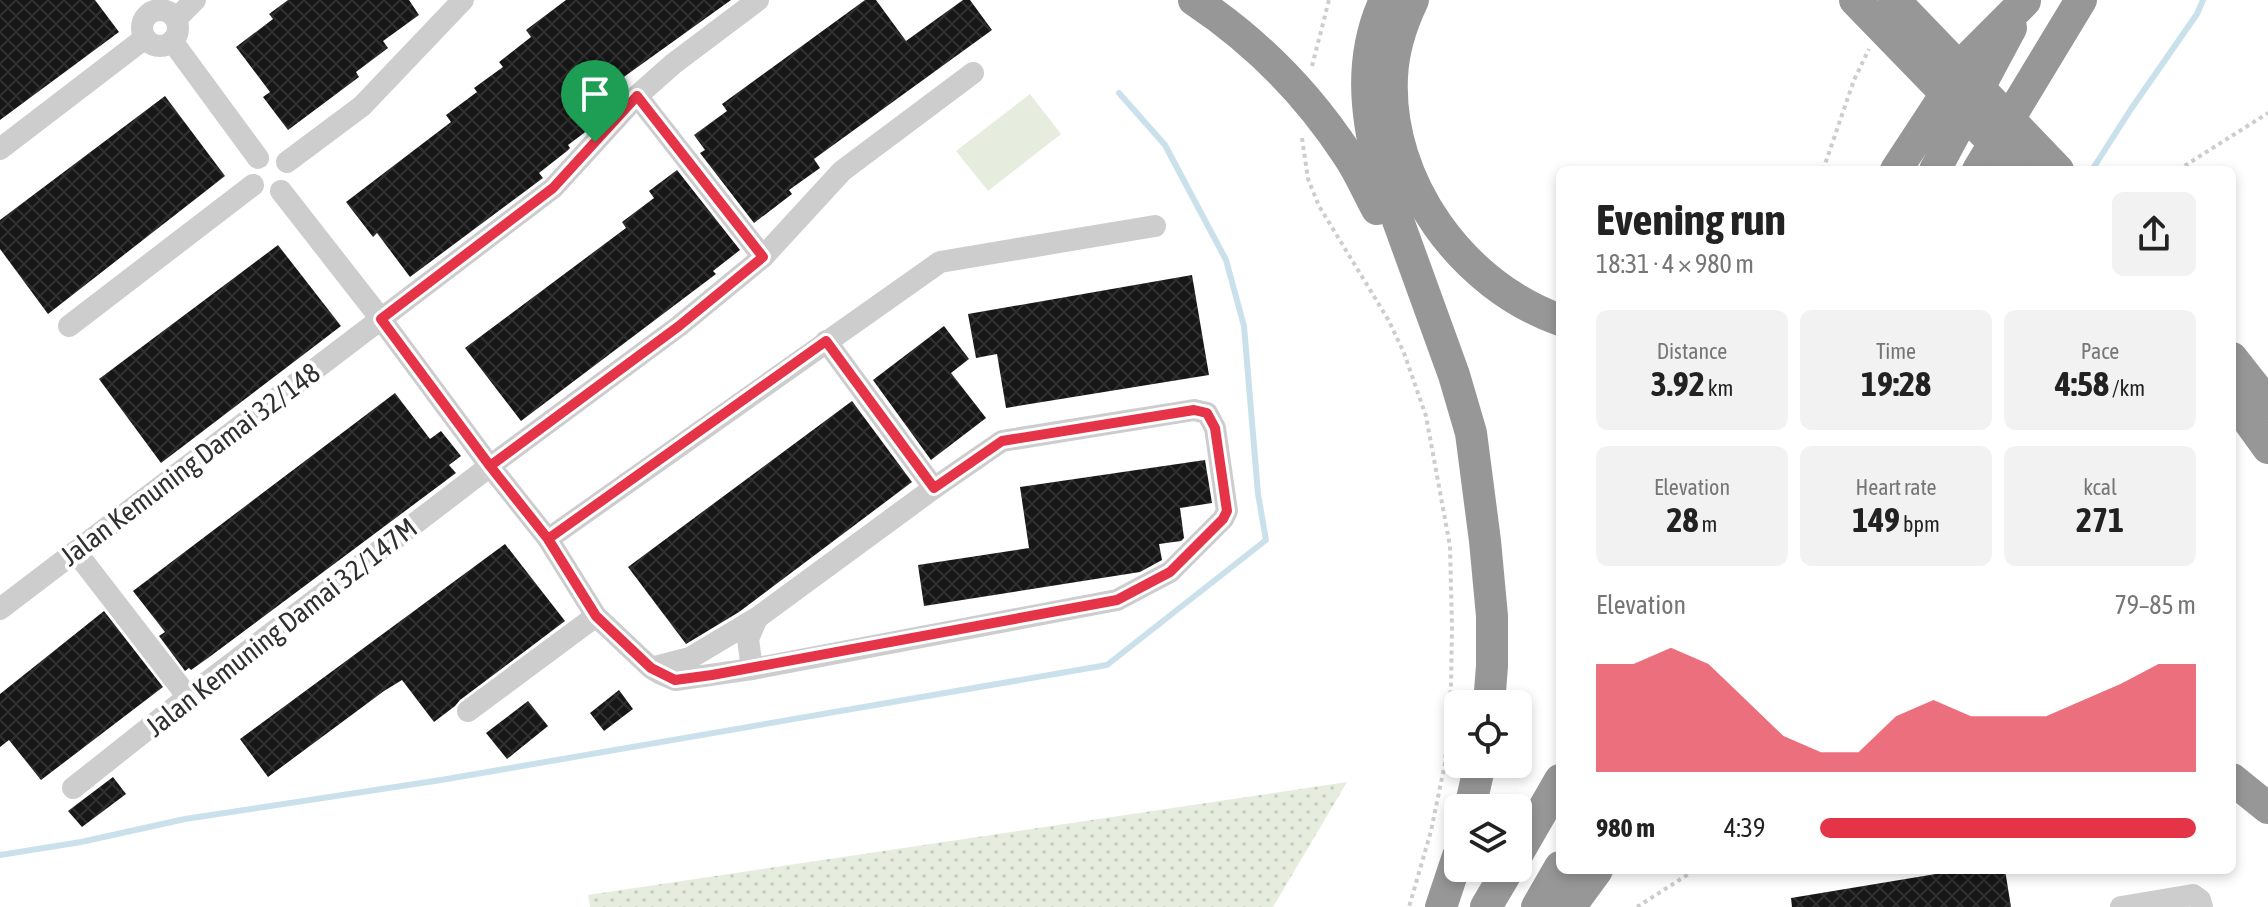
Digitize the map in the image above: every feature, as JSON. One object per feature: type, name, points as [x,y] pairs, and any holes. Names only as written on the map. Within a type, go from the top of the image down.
[{"type":"highway","points":[[1194,0],[1253,44],[1320,118],[1348,155],[1421,289]]},
{"type":"highway","points":[[1385,0],[1367,65],[1367,104],[1372,139],[1380,171],[1454,375],[1471,433],[1492,616],[1490,690]]},
{"type":"highway","points":[[1413,0],[1403,22],[1392,73],[1395,121],[1409,172],[1429,212],[1463,257],[1488,280],[1515,298],[1556,318]]},
{"type":"highway","points":[[1855,0],[2016,166]]},
{"type":"highway","points":[[1894,0],[2054,166]]},
{"type":"highway","points":[[1980,166],[2081,0]]},
{"type":"highway","points":[[1899,166],[1972,54],[2025,1]]},
{"type":"highway","points":[[1937,166],[2025,1]]},
{"type":"highway","points":[[2236,363],[2268,404]]},
{"type":"highway","points":[[2236,404],[2268,448]]},
{"type":"highway","points":[[2236,782],[2268,808]]},
{"type":"highway","points":[[1532,829],[1556,787]]},
{"type":"highway","points":[[1537,907],[1556,874]]},
{"type":"highway","points":[[1570,907],[1594,874]]},
{"type":"highway","points":[[1441,907],[1449,882]]},
{"type":"highway","points":[[1486,907],[1501,882]]},
{"type":"street","points":[[195,0],[174,30],[169,44],[154,45],[145,38],[141,26],[145,6],[169,11],[174,30],[258,158]]},
{"type":"street","points":[[287,162],[362,106],[463,0]]},
{"type":"street","name":"Jalan Kemuning Damai 32/148","points":[[0,609],[553,188],[637,96],[673,64],[758,0]]},
{"type":"street","points":[[0,149],[145,38]]},
{"type":"street","name":"Jalan Kemuning Damai 32/147M","points":[[73,788],[490,466],[679,326],[763,257],[842,171],[973,73]]},
{"type":"street","points":[[637,96],[763,257]]},
{"type":"street","points":[[270,154],[287,162],[291,175],[286,187],[269,195],[257,190],[250,173],[258,158],[270,154]]},
{"type":"street","points":[[69,326],[253,185]]},
{"type":"street","points":[[281,191],[548,539],[596,616],[651,668],[675,680],[752,669],[1117,600],[1170,572],[1223,519],[1227,511],[1215,428],[1207,413],[1194,410],[1002,441],[757,618],[690,658],[651,668]]},
{"type":"street","points":[[548,539],[940,262],[1155,226]]},
{"type":"street","points":[[826,341],[934,488]]},
{"type":"street","points":[[76,552],[188,697]]},
{"type":"street","points":[[468,711],[596,616]]},
{"type":"street","points":[[752,669],[748,639],[757,618]]},
{"type":"street","points":[[2121,907],[2193,895],[2197,896],[2202,907]]},
{"type":"path","points":[[1311,68],[1329,0]]},
{"type":"path","points":[[1824,166],[1854,80],[1871,46]]},
{"type":"path","points":[[2184,166],[2268,113]]},
{"type":"path","points":[[1300,128],[1308,179],[1319,206],[1389,321],[1426,416],[1450,546],[1451,687],[1445,763],[1431,831],[1409,907]]},
{"type":"path","points":[[1637,907],[1689,874]]},
{"type":"green space","points":[[1030,94],[1061,134],[988,191],[956,151]]},
{"type":"green space","points":[[1347,782],[1273,907],[590,907],[588,895]]},
{"type":"building","points":[[0,0],[95,0],[119,32],[0,120]]},
{"type":"building","points":[[288,0],[409,0],[419,15],[383,41],[388,48],[356,72],[359,77],[288,130],[263,97],[270,92],[236,47],[273,19],[269,14]]},
{"type":"building","points":[[566,0],[731,0],[621,79],[627,86],[615,100],[595,114],[598,118],[568,145],[570,148],[567,151],[539,173],[543,178],[410,277],[377,233],[373,237],[346,202],[451,122],[446,115],[477,92],[474,88],[503,67],[499,62],[531,37],[526,30]]},
{"type":"building","points":[[865,0],[876,0],[906,41],[963,0],[970,0],[992,30],[814,159],[820,168],[789,190],[792,194],[754,223],[700,153],[705,150],[694,135],[727,111],[722,104]]},
{"type":"building","points":[[165,96],[225,176],[48,314],[0,249],[0,220]]},
{"type":"building","points":[[677,170],[740,250],[713,271],[716,274],[521,421],[465,348],[626,228],[622,222],[654,198],[649,191]]},
{"type":"building","points":[[278,245],[341,326],[161,463],[99,379]]},
{"type":"building","points":[[1192,275],[1209,375],[1006,408],[997,354],[976,358],[968,314]]},
{"type":"building","points":[[944,326],[969,359],[951,373],[986,418],[931,460],[873,380]]},
{"type":"building","points":[[395,393],[430,439],[441,431],[461,456],[449,465],[456,473],[208,658],[185,671],[159,636],[165,632],[133,591]]},
{"type":"building","points":[[852,401],[912,482],[739,612],[686,644],[628,567]]},
{"type":"building","points":[[1205,460],[1212,503],[1180,508],[1184,538],[1159,544],[1162,560],[1140,572],[924,606],[918,565],[1029,548],[1020,487]]},
{"type":"building","points":[[505,544],[565,621],[434,722],[402,680],[268,777],[240,739]]},
{"type":"building","points":[[104,611],[163,687],[41,780],[9,740],[0,747],[0,694]]},
{"type":"building","points":[[619,690],[633,709],[604,731],[590,713]]},
{"type":"building","points":[[528,701],[548,726],[507,759],[486,733]]},
{"type":"building","points":[[113,777],[126,794],[82,827],[68,811]]},
{"type":"building","points":[[1936,874],[2006,874],[2011,907],[1792,907],[1791,898]]},
{"type":"waterway","points":[[2095,166],[2197,14],[2203,0]]},
{"type":"waterway","points":[[0,855],[81,842],[185,819],[441,780],[1107,665],[1266,540],[1258,494],[1244,326],[1226,260],[1165,145],[1119,93]]},
{"type":"route","points":[[595,142],[553,188],[381,319],[490,466],[548,539],[596,616],[651,668],[675,680],[712,675],[1117,600],[1170,572],[1223,519],[1227,511],[1215,428],[1207,413],[1194,410],[1002,441],[934,488],[826,341],[548,539],[490,466],[679,326],[763,257],[637,96],[595,142]]}]
